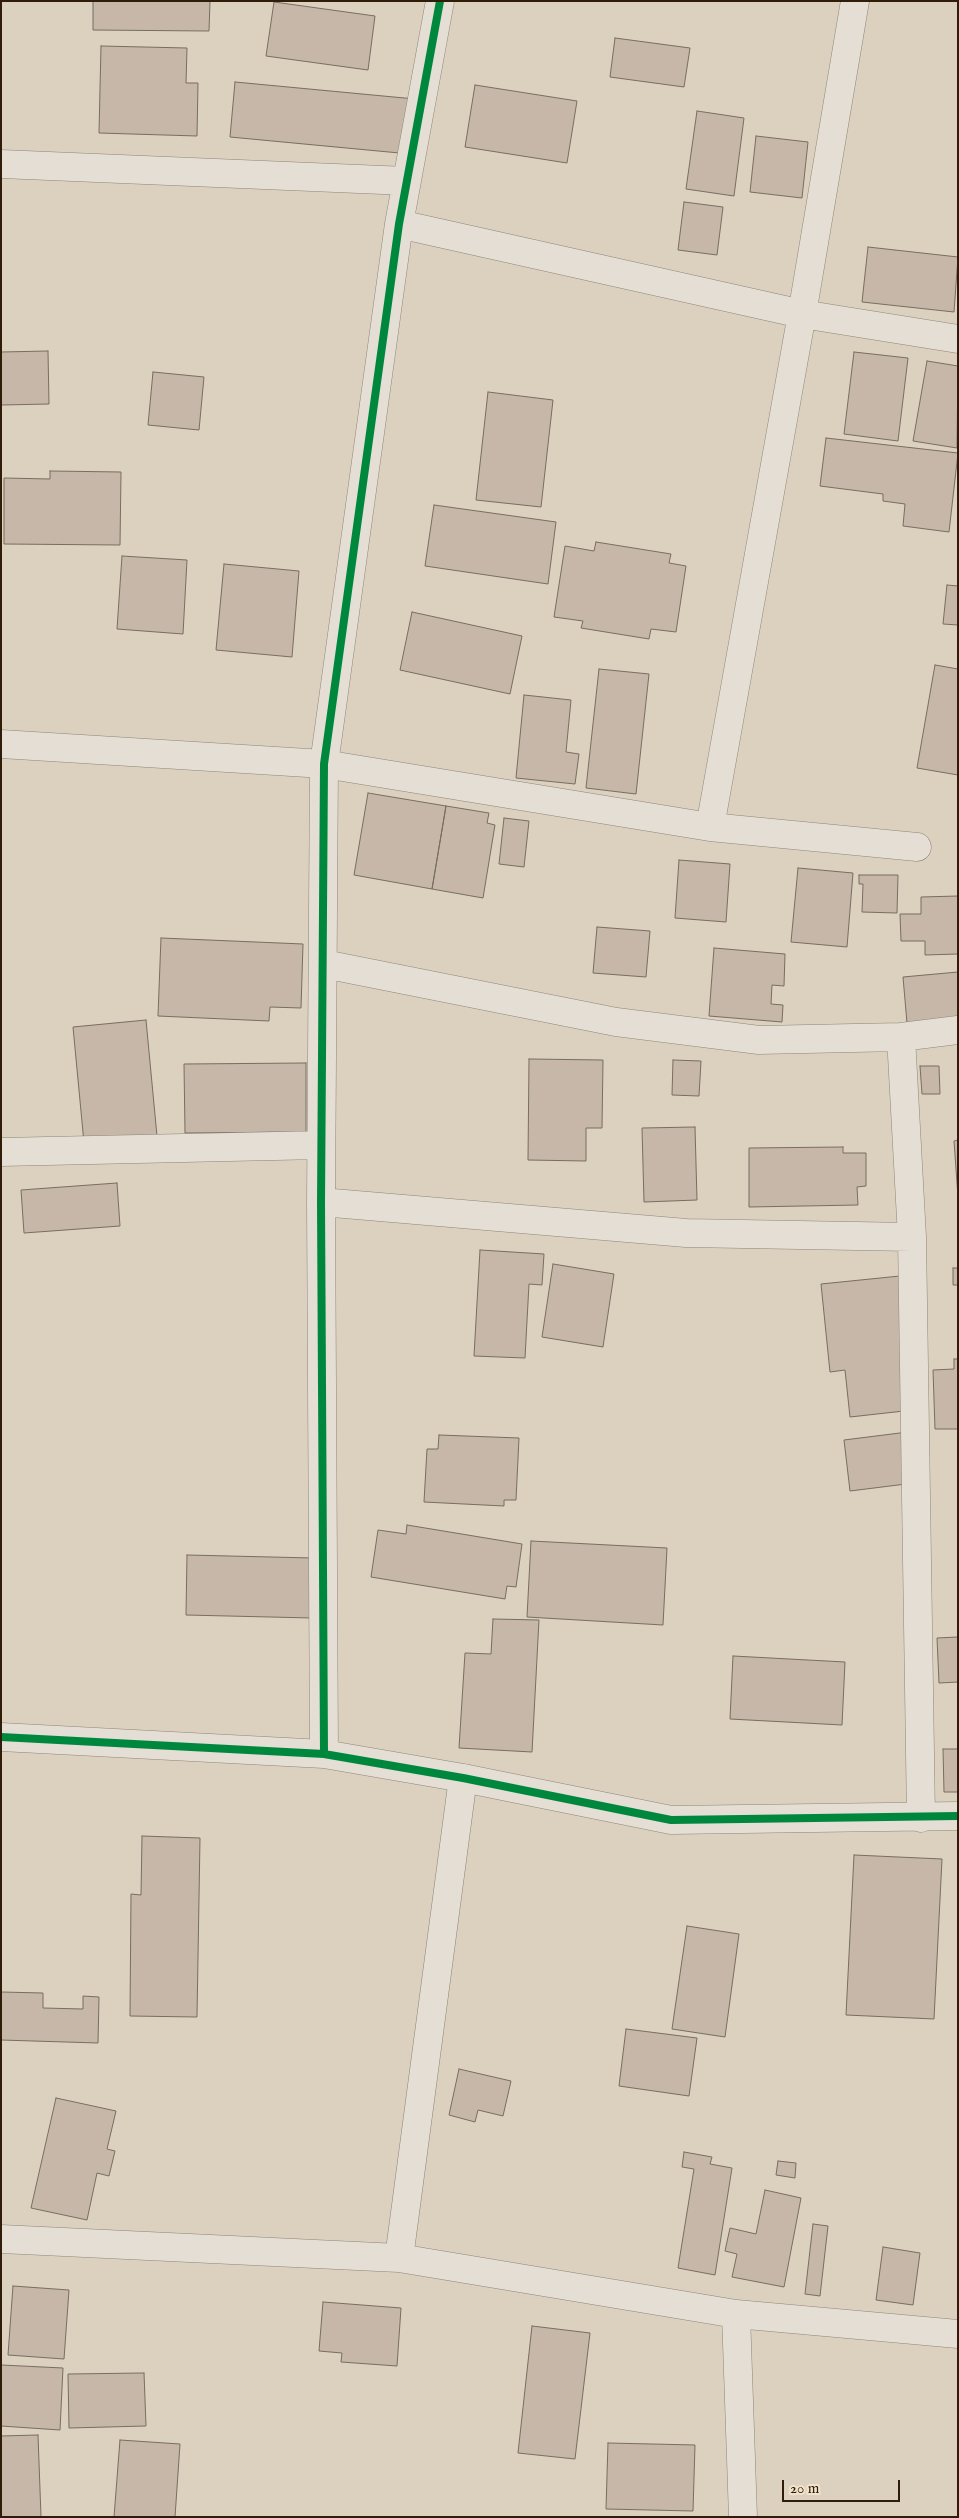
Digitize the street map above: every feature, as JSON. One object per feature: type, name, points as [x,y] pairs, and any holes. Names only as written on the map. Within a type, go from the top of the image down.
[{"type":"street","points":[[324,1754],[321,1144],[324,964],[324,764],[398,224],[440,1]]},
{"type":"street","points":[[710,827],[802,314],[855,1]]},
{"type":"street","points":[[1,164],[407,181]]},
{"type":"street","points":[[398,224],[802,314],[958,339]]},
{"type":"street","points":[[1,744],[324,764],[710,827],[917,847]]},
{"type":"street","points":[[324,964],[616,1022],[759,1040],[901,1037],[958,1030]]},
{"type":"street","points":[[901,1037],[912,1236],[921,1818]]},
{"type":"street","points":[[1,1152],[321,1144]]},
{"type":"street","points":[[321,1202],[686,1233],[912,1236]]},
{"type":"street","points":[[1,1737],[324,1754],[463,1778],[671,1820],[958,1816]]},
{"type":"street","points":[[398,2258],[463,1778]]},
{"type":"street","points":[[1,2239],[398,2258],[736,2314],[958,2334]]},
{"type":"street","points":[[736,2314],[742,2517]]},
{"type":"building","points":[[93,1],[210,1],[209,31],[93,30]]},
{"type":"building","points":[[274,2],[375,16],[368,70],[266,56]]},
{"type":"building","points":[[615,38],[690,48],[684,87],[610,77]]},
{"type":"building","points":[[101,46],[187,48],[186,83],[198,83],[197,136],[99,133]]},
{"type":"building","points":[[235,82],[415,99],[410,154],[230,137]]},
{"type":"building","points":[[475,85],[577,101],[567,163],[465,147]]},
{"type":"building","points":[[697,111],[744,118],[734,196],[686,189]]},
{"type":"building","points":[[756,136],[808,142],[802,198],[750,192]]},
{"type":"building","points":[[684,202],[723,207],[717,255],[678,250]]},
{"type":"building","points":[[868,247],[958,257],[954,312],[862,302]]},
{"type":"building","points":[[48,351],[49,404],[1,405],[1,352]]},
{"type":"building","points":[[854,352],[908,358],[898,441],[844,434]]},
{"type":"building","points":[[927,361],[958,366],[957,448],[913,441]]},
{"type":"building","points":[[153,372],[204,377],[199,430],[148,425]]},
{"type":"building","points":[[488,392],[553,400],[541,507],[476,500]]},
{"type":"building","points":[[826,438],[958,453],[949,532],[903,526],[905,504],[883,501],[883,494],[820,486]]},
{"type":"building","points":[[50,471],[121,472],[120,545],[4,544],[4,478],[50,479]]},
{"type":"building","points":[[434,505],[556,522],[548,584],[425,566]]},
{"type":"building","points":[[596,542],[671,554],[669,563],[686,566],[676,632],[651,629],[649,639],[581,628],[583,621],[554,617],[565,546],[594,551]]},
{"type":"building","points":[[122,556],[187,560],[183,634],[117,629]]},
{"type":"building","points":[[224,564],[299,571],[292,657],[216,650]]},
{"type":"building","points":[[947,585],[958,586],[958,625],[943,624]]},
{"type":"building","points":[[412,612],[522,636],[510,694],[400,670]]},
{"type":"building","points":[[935,665],[958,669],[958,775],[917,768]]},
{"type":"building","points":[[599,669],[649,674],[636,794],[586,788]]},
{"type":"building","points":[[524,695],[571,700],[566,752],[579,754],[575,784],[516,778]]},
{"type":"building","points":[[368,793],[446,806],[432,889],[354,875]]},
{"type":"building","points":[[446,806],[489,813],[487,823],[495,825],[483,898],[432,889]]},
{"type":"building","points":[[504,818],[529,821],[524,867],[499,864]]},
{"type":"building","points":[[679,860],[730,864],[726,922],[675,918]]},
{"type":"building","points":[[798,868],[853,873],[847,947],[791,942]]},
{"type":"building","points":[[859,875],[898,875],[897,913],[862,912],[863,884],[859,884]]},
{"type":"building","points":[[958,896],[958,954],[925,955],[925,941],[901,941],[900,914],[921,914],[921,897]]},
{"type":"building","points":[[597,927],[650,931],[646,977],[593,973]]},
{"type":"building","points":[[161,938],[303,944],[301,1008],[270,1007],[269,1021],[158,1016]]},
{"type":"building","points":[[714,948],[785,954],[784,986],[772,985],[771,1004],[783,1005],[782,1022],[709,1016]]},
{"type":"building","points":[[958,972],[958,1018],[907,1023],[903,977]]},
{"type":"building","points":[[146,1020],[157,1136],[84,1143],[73,1027]]},
{"type":"building","points":[[529,1059],[603,1060],[602,1128],[586,1128],[586,1161],[528,1160]]},
{"type":"building","points":[[673,1060],[701,1061],[699,1096],[672,1095]]},
{"type":"building","points":[[306,1063],[306,1132],[185,1133],[184,1064]]},
{"type":"building","points":[[920,1066],[939,1066],[940,1094],[922,1094]]},
{"type":"building","points":[[695,1127],[697,1200],[644,1202],[642,1128]]},
{"type":"building","points":[[958,1140],[958,1197],[954,1141]]},
{"type":"building","points":[[843,1147],[843,1153],[866,1153],[866,1186],[857,1187],[858,1205],[749,1207],[749,1148]]},
{"type":"building","points":[[117,1183],[120,1226],[24,1233],[21,1190]]},
{"type":"building","points":[[480,1250],[544,1254],[542,1285],[529,1284],[525,1358],[474,1356]]},
{"type":"building","points":[[553,1264],[614,1274],[603,1347],[542,1337]]},
{"type":"building","points":[[953,1268],[958,1268],[958,1285],[953,1285]]},
{"type":"building","points":[[900,1276],[913,1410],[850,1417],[845,1370],[830,1372],[821,1284]]},
{"type":"building","points":[[954,1359],[958,1359],[958,1429],[935,1429],[933,1370],[954,1369]]},
{"type":"building","points":[[908,1432],[914,1483],[850,1491],[844,1440]]},
{"type":"building","points":[[439,1435],[519,1438],[516,1500],[504,1500],[504,1506],[424,1502],[427,1449],[438,1449]]},
{"type":"building","points":[[407,1525],[522,1544],[516,1587],[507,1586],[505,1599],[371,1577],[378,1530],[406,1534]]},
{"type":"building","points":[[531,1541],[667,1548],[663,1625],[527,1617]]},
{"type":"building","points":[[187,1555],[313,1558],[312,1618],[186,1615]]},
{"type":"building","points":[[493,1619],[539,1620],[532,1752],[459,1748],[465,1653],[491,1654]]},
{"type":"building","points":[[958,1637],[958,1682],[939,1683],[937,1638]]},
{"type":"building","points":[[733,1656],[845,1662],[842,1725],[730,1719]]},
{"type":"building","points":[[943,1749],[958,1749],[958,1792],[944,1792]]},
{"type":"building","points":[[142,1836],[200,1838],[197,2017],[130,2016],[131,1894],[141,1895]]},
{"type":"building","points":[[854,1855],[942,1859],[934,2019],[846,2015]]},
{"type":"building","points":[[687,1926],[739,1934],[725,2037],[672,2029]]},
{"type":"building","points":[[1,1992],[43,1993],[43,2008],[83,2009],[83,1996],[99,1997],[98,2043],[1,2040]]},
{"type":"building","points":[[626,2029],[697,2038],[689,2096],[619,2086]]},
{"type":"building","points":[[459,2069],[511,2081],[503,2116],[478,2110],[475,2122],[449,2115]]},
{"type":"building","points":[[56,2098],[116,2111],[107,2149],[115,2151],[109,2176],[97,2173],[87,2220],[31,2208]]},
{"type":"building","points":[[684,2152],[712,2157],[710,2164],[732,2168],[715,2275],[678,2268],[694,2169],[682,2167]]},
{"type":"building","points":[[778,2161],[796,2163],[795,2178],[776,2175]]},
{"type":"building","points":[[765,2190],[801,2198],[784,2287],[732,2277],[737,2254],[725,2251],[730,2228],[756,2234]]},
{"type":"building","points":[[813,2224],[828,2226],[820,2296],[805,2294]]},
{"type":"building","points":[[883,2247],[920,2253],[913,2305],[876,2300]]},
{"type":"building","points":[[13,2286],[69,2290],[64,2359],[8,2355]]},
{"type":"building","points":[[323,2302],[401,2308],[397,2366],[341,2362],[342,2353],[319,2351]]},
{"type":"building","points":[[532,2326],[590,2333],[575,2459],[518,2453]]},
{"type":"building","points":[[1,2365],[63,2368],[60,2430],[1,2426]]},
{"type":"building","points":[[144,2373],[146,2426],[69,2428],[68,2374]]},
{"type":"building","points":[[38,2435],[41,2517],[1,2517],[1,2436]]},
{"type":"building","points":[[120,2440],[180,2444],[175,2517],[114,2517]]},
{"type":"building","points":[[608,2443],[695,2445],[693,2511],[606,2509]]},
{"type":"cycle path","points":[[324,1754],[321,1202],[324,764],[399,224],[440,1]]},
{"type":"cycle path","points":[[1,1737],[324,1754],[463,1778],[671,1820],[958,1816]]}]
